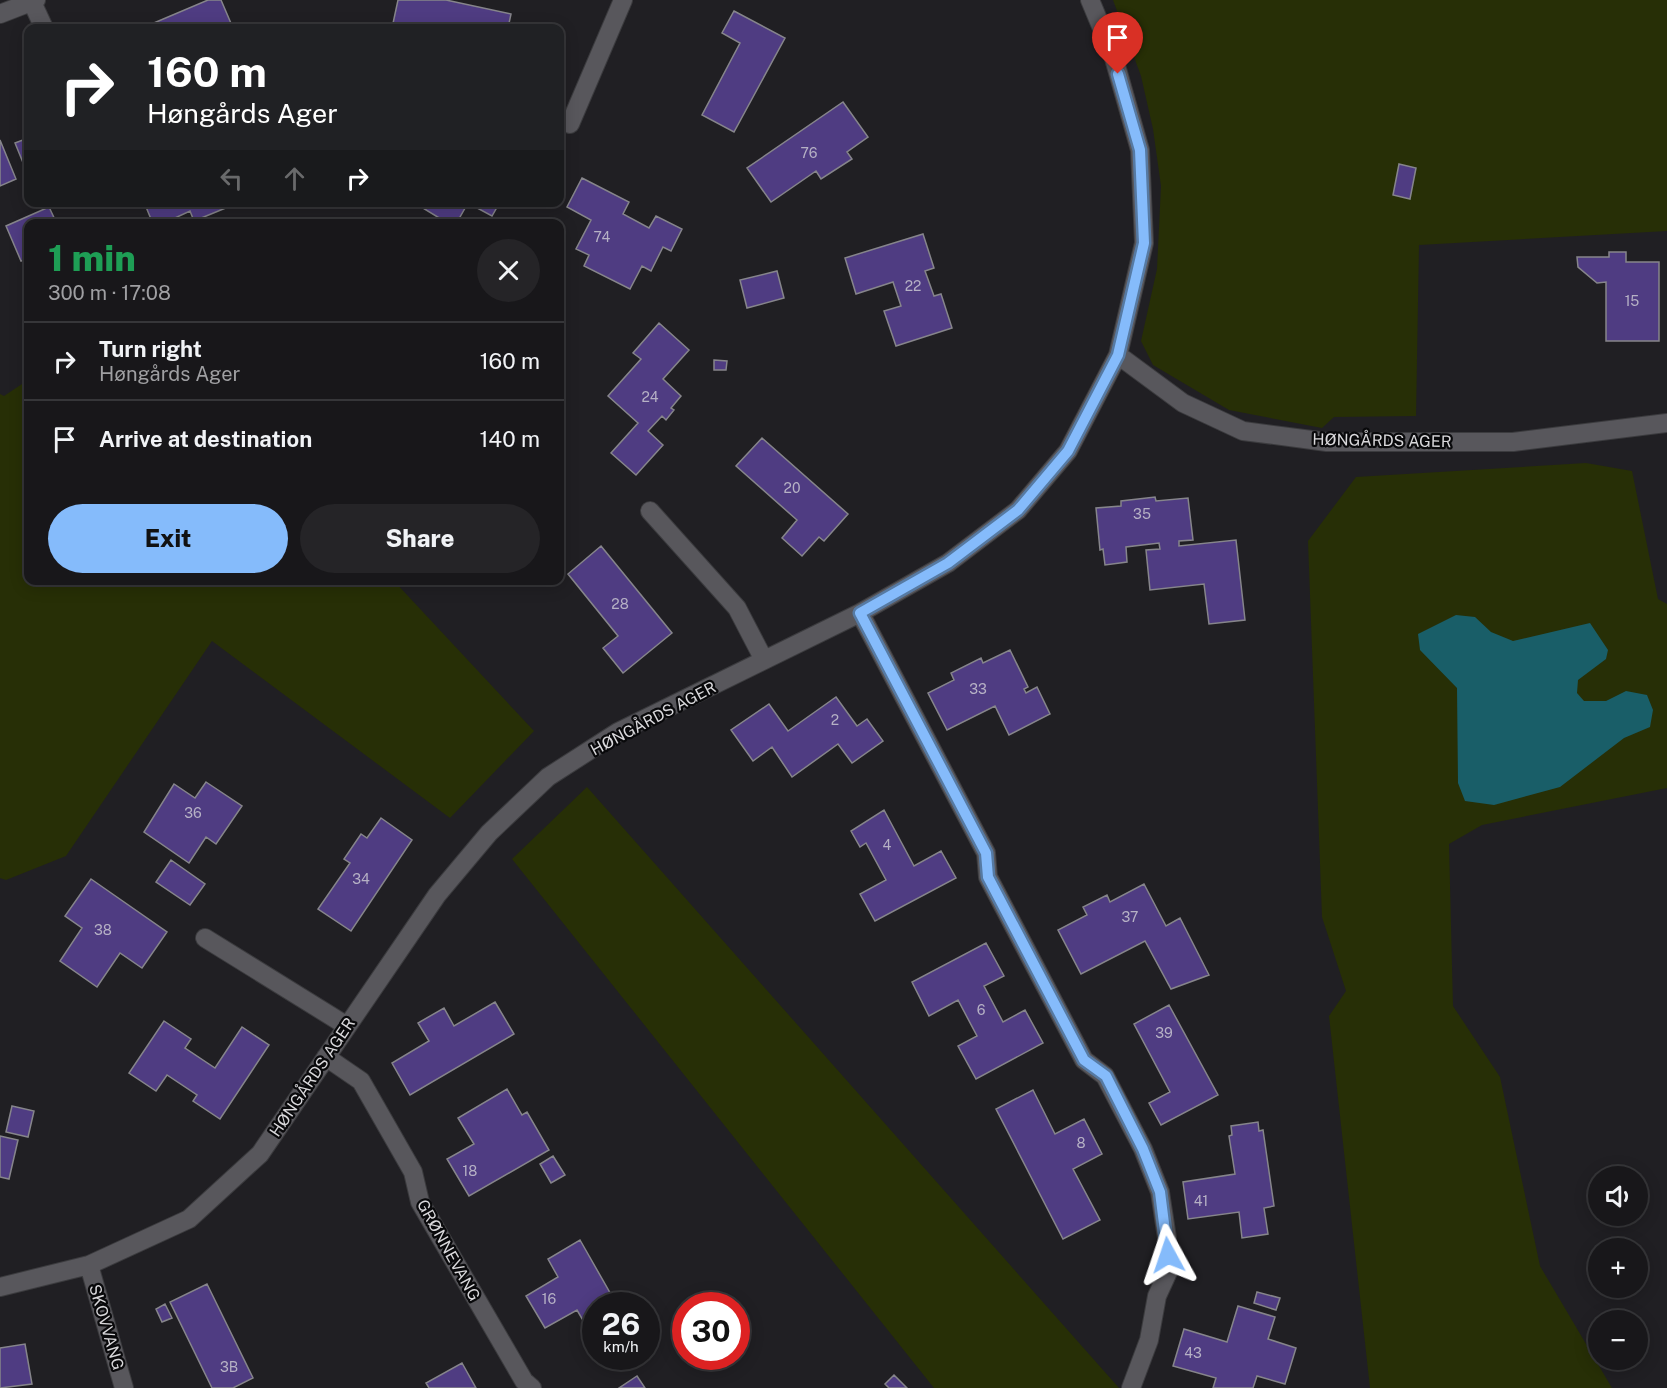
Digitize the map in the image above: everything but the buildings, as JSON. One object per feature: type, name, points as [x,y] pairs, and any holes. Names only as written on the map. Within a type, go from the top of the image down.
[{"type":"street","points":[[570,124],[623,0]]},
{"type":"street","name":"HØNGÅRDS AGER","points":[[0,1287],[89,1265],[189,1219],[260,1154],[437,895],[489,833],[520,801],[548,777],[618,732],[860,613],[948,563],[1018,510],[1068,451],[1118,355],[1144,243],[1140,150],[1113,55],[1090,0]]},
{"type":"street","points":[[0,14],[34,1],[43,24]]},
{"type":"street","name":"HØNGÅRDS AGER","points":[[1118,355],[1183,403],[1243,432],[1327,442],[1514,442],[1667,423]]},
{"type":"street","points":[[650,511],[737,608],[764,660]]},
{"type":"street","points":[[860,613],[986,853],[988,877],[1084,1060],[1106,1076],[1143,1149],[1160,1192],[1167,1238],[1168,1272],[1157,1296],[1149,1340],[1131,1388]]},
{"type":"street","points":[[205,938],[347,1026]]},
{"type":"street","name":"GRØNNEVANG","points":[[326,1057],[361,1081],[413,1172],[420,1202],[524,1381],[532,1388]]},
{"type":"street","name":"SKOVVANG","points":[[89,1265],[124,1388]]},
{"type":"green space","points":[[1113,0],[1667,0],[1667,231],[1419,245],[1416,416],[1334,417],[1322,428],[1229,410],[1153,365],[1141,341],[1157,269],[1161,186],[1153,129],[1141,76]]},
{"type":"green space","points":[[24,383],[24,585],[398,585],[534,731],[450,818],[212,641],[66,856],[6,880],[0,878],[0,394],[4,396]]},
{"type":"green space","points":[[1586,463],[1632,471],[1658,599],[1667,604],[1667,788],[1482,825],[1449,844],[1453,1006],[1500,1077],[1540,1266],[1588,1347],[1588,1370],[1601,1370],[1612,1388],[1370,1388],[1329,1016],[1346,991],[1322,917],[1308,541],[1356,477]]},
{"type":"green space","points":[[587,787],[1119,1388],[934,1388],[512,859]]},
{"type":"water","points":[[1456,615],[1475,617],[1491,632],[1513,641],[1590,623],[1608,650],[1606,659],[1578,680],[1577,693],[1584,701],[1606,701],[1626,691],[1647,695],[1653,710],[1650,727],[1624,738],[1560,787],[1494,805],[1465,801],[1458,783],[1457,688],[1420,650],[1418,634]]},
{"type":"route","points":[[1118,74],[1140,150],[1144,243],[1118,355],[1068,451],[1018,510],[948,563],[860,613],[986,853],[988,877],[1084,1060],[1106,1076],[1143,1149],[1160,1192],[1168,1255]]}]
